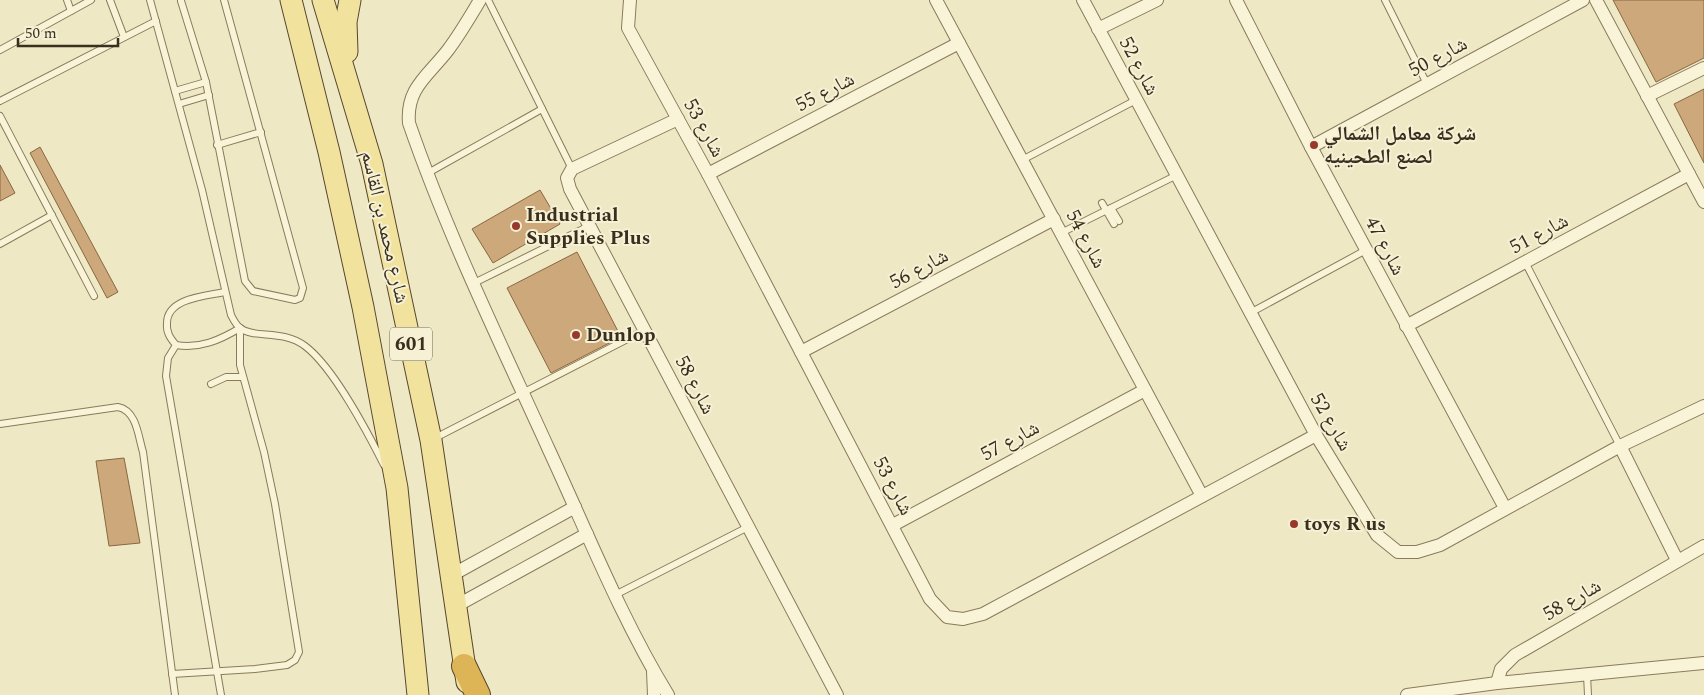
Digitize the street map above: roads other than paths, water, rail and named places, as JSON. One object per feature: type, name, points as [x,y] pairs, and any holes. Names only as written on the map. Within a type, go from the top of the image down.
[{"type":"highway","points":[[464,666],[478,695]]},
{"type":"main road","name":"شارع محمد بن القاسم","points":[[323,0],[348,78],[372,164],[431,440],[469,695]]},
{"type":"main road","points":[[348,78],[346,22],[350,0]]},
{"type":"main road","name":"شارع محمد بن القاسم","points":[[294,3],[363,307],[397,488],[418,695]]},
{"type":"street","points":[[480,0],[452,44],[416,87],[410,99],[409,123],[471,284],[615,595],[668,695]]},
{"type":"street","name":"شارع 53","points":[[630,0],[628,28],[708,174],[893,525],[930,600],[947,617],[963,619],[983,614],[1316,435]]},
{"type":"street","name":"شارع 54","points":[[936,0],[1202,496]]},
{"type":"street","name":"شارع 52","points":[[1083,0],[1316,435],[1377,535],[1398,552],[1417,552],[1440,545],[1620,446],[1704,406]]},
{"type":"street","points":[[1098,29],[1157,0]]},
{"type":"street","name":"شارع 47","points":[[1236,0],[1311,147],[1505,508]]},
{"type":"street","name":"شارع 50","points":[[1311,147],[1583,0]]},
{"type":"street","points":[[1596,0],[1704,202]]},
{"type":"street","name":"شارع 55","points":[[708,174],[959,43]]},
{"type":"street","points":[[1647,96],[1704,68]]},
{"type":"street","points":[[572,169],[678,119]]},
{"type":"street","name":"شارع 58","points":[[572,169],[567,178],[570,189],[837,695]]},
{"type":"street","name":"شارع 51","points":[[1406,326],[1689,174]]},
{"type":"street","name":"شارع 56","points":[[801,352],[1054,219]]},
{"type":"street","name":"شارع 57","points":[[893,525],[1145,390]]},
{"type":"street","points":[[1620,446],[1677,560]]},
{"type":"street","points":[[452,575],[575,507]]},
{"type":"street","points":[[456,606],[587,534]]},
{"type":"street","name":"شارع 58","points":[[1497,683],[1501,669],[1515,656],[1704,546]]},
{"type":"street","points":[[1408,695],[1497,683],[1704,664]]},
{"type":"street","points":[[654,671],[654,695]]},
{"type":"lane","points":[[68,0],[71,11]]},
{"type":"lane","points":[[0,50],[91,0]]},
{"type":"lane","points":[[110,0],[124,37]]},
{"type":"lane","points":[[150,0],[179,104],[228,308],[240,328],[238,354],[242,376],[264,452],[300,647],[295,660],[286,665],[172,674]]},
{"type":"lane","points":[[181,1],[209,95],[217,145],[245,281],[253,291],[295,300],[300,298],[303,288],[224,0]]},
{"type":"lane","points":[[488,0],[572,169]]},
{"type":"lane","points":[[1385,0],[1427,84]]},
{"type":"lane","points":[[0,101],[156,20]]},
{"type":"lane","points":[[175,91],[206,82]]},
{"type":"lane","points":[[179,104],[209,95]]},
{"type":"lane","points":[[1022,160],[1136,100]]},
{"type":"lane","points":[[428,173],[542,110]]},
{"type":"lane","points":[[0,116],[94,296]]},
{"type":"lane","points":[[217,145],[261,132]]},
{"type":"lane","points":[[1061,233],[1177,176]]},
{"type":"lane","points":[[1102,203],[1109,209],[1116,222]]},
{"type":"lane","points":[[0,244],[52,215]]},
{"type":"lane","points":[[471,284],[589,226]]},
{"type":"lane","points":[[1250,313],[1366,250]]},
{"type":"lane","points":[[1525,262],[1620,446]]},
{"type":"lane","points":[[225,292],[196,298],[174,306],[167,319],[166,326],[171,340],[176,344],[198,346],[220,339],[240,328]]},
{"type":"lane","points":[[240,328],[250,332],[290,337],[312,352],[354,411],[397,488]]},
{"type":"lane","points":[[431,440],[645,330]]},
{"type":"lane","points":[[176,344],[168,358],[166,376],[221,695]]},
{"type":"lane","points":[[211,384],[226,377],[242,376]]},
{"type":"lane","points":[[0,424],[118,407],[125,408],[132,416],[143,452],[175,695]]},
{"type":"lane","points":[[615,595],[748,528]]},
{"type":"lane","points":[[1587,675],[1588,695]]},
{"type":"place","name":"شركة معامل الشمالي لصنع الطحينيه","points":[[1314,145]]},
{"type":"place","name":"Industrial Supplies Plus","points":[[516,226]]},
{"type":"place","name":"Dunlop","points":[[576,335]]},
{"type":"place","name":"toys R us","points":[[1294,524]]}]
